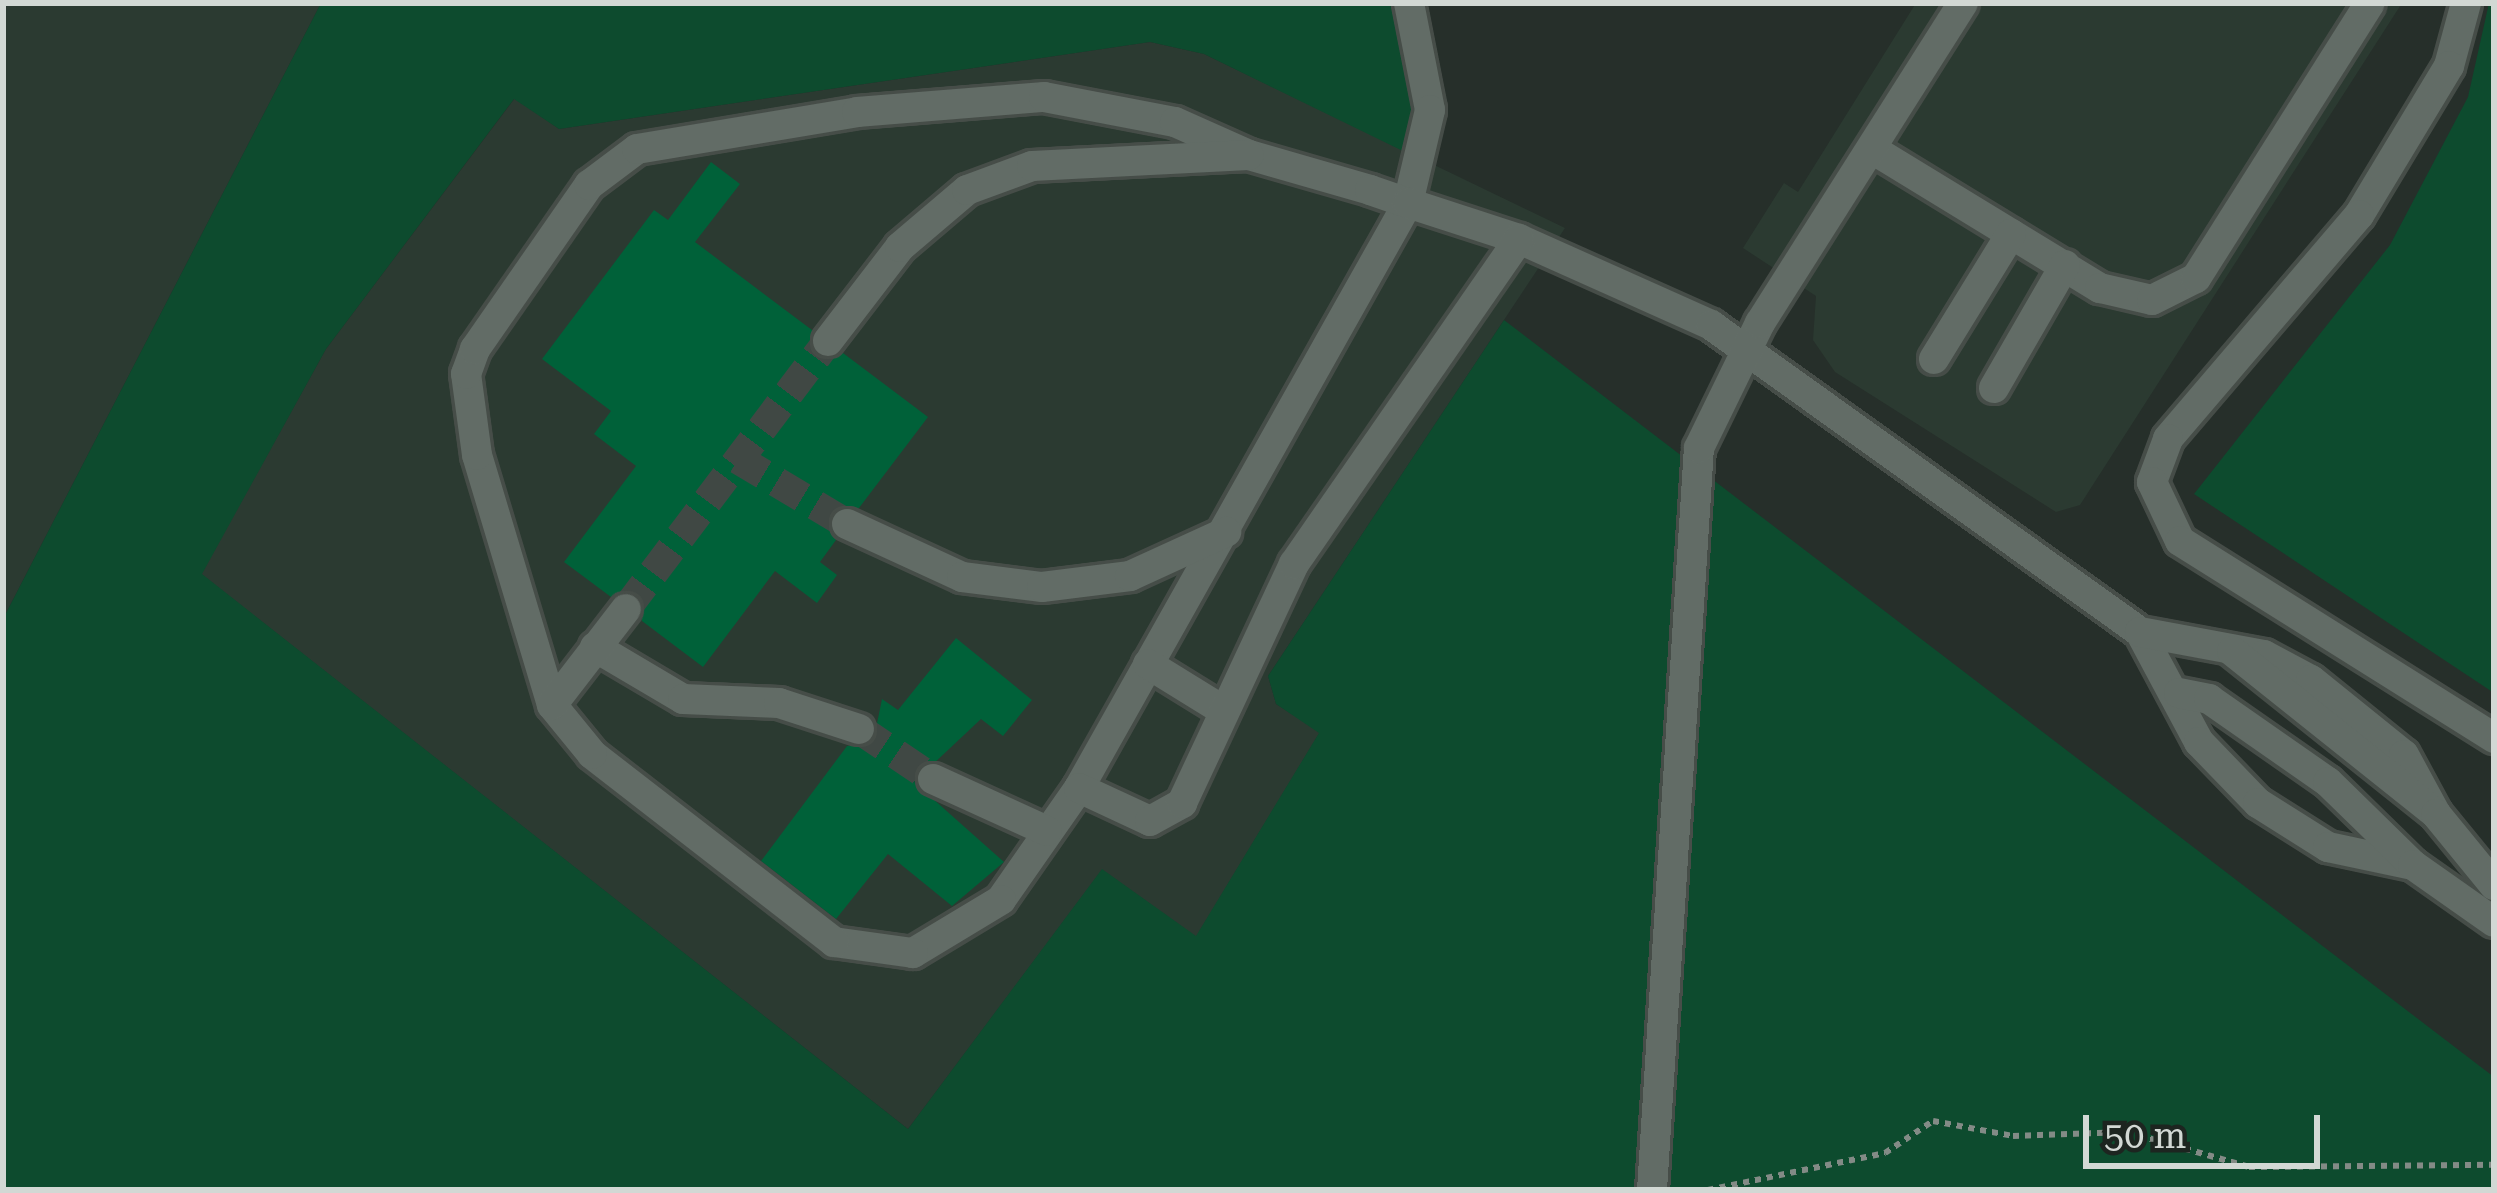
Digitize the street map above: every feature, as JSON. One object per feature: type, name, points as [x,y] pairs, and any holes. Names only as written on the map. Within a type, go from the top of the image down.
[{"type":"lane","points":[[1409,3],[1430,110],[1408,203],[1079,788],[1001,900],[950,938],[913,953],[834,942],[623,780],[551,705],[477,455],[466,374],[606,168],[637,149],[856,112],[1044,97],[1174,122],[1249,155],[1408,203],[1519,239],[1638,287],[1753,356],[2140,632],[2179,693],[2199,742],[2258,802],[2328,848],[2413,865]]},
{"type":"lane","points":[[1652,1190],[1699,448],[1753,356],[1760,323],[1963,3]]},
{"type":"lane","points":[[1872,149],[2132,301],[2196,278],[2369,3]]},
{"type":"lane","points":[[2466,3],[2449,66],[2359,215],[2168,439],[2152,482],[2180,541],[2494,738]]},
{"type":"lane","points":[[828,341],[900,247],[967,190],[1032,166],[1249,155]]},
{"type":"lane","points":[[1934,358],[2011,234]]},
{"type":"lane","points":[[1079,788],[1150,821],[1172,815],[1372,435],[1519,239]]},
{"type":"lane","points":[[1994,388],[2065,265]]},
{"type":"lane","points":[[848,524],[962,577],[1042,587],[1130,576],[1226,532]]},
{"type":"lane","points":[[551,705],[626,609]]},
{"type":"lane","points":[[2140,632],[2283,665],[2373,725],[2416,770],[2436,814],[2494,886]]},
{"type":"lane","points":[[596,647],[682,699],[779,703],[859,729]]},
{"type":"lane","points":[[1148,664],[1224,711]]},
{"type":"lane","points":[[2179,693],[2209,699],[2328,782],[2413,865],[2494,922]]},
{"type":"lane","points":[[933,778],[1047,831]]},
{"type":"path","points":[[1708,1190],[1885,1153],[1933,1121],[2013,1136],[2127,1132],[2249,1167],[2494,1165]]},
{"type":"shaded area","points":[[3,3],[321,3],[3,619]]},
{"type":"shaded area","points":[[1916,3],[2402,3],[2080,505],[2056,512],[1835,372],[1813,340],[1816,296],[1743,248],[1784,183],[1798,192]]},
{"type":"shaded area","points":[[1150,42],[1204,54],[1565,228],[1268,676],[1276,704],[1320,732],[1196,937],[1102,870],[908,1129],[201,574],[326,349],[515,98],[559,129]]},
{"type":"green space","points":[[321,3],[1390,3],[1414,92],[1409,154],[1204,54],[1150,42],[559,129],[514,99],[326,349],[202,574],[908,1129],[1102,869],[1196,936],[1319,733],[1276,704],[1268,676],[1504,320],[2494,1077],[2494,1190],[3,1190],[3,619]]},
{"type":"green space","points":[[2489,3],[2494,3],[2494,693],[2194,494],[2390,245],[2468,97]]},
{"type":"building","points":[[711,162],[740,184],[695,242],[812,330],[817,357],[843,353],[928,417],[859,508],[830,515],[836,540],[820,562],[837,575],[817,603],[775,571],[703,667],[642,621],[637,593],[611,597],[564,562],[636,466],[594,434],[611,411],[542,359],[654,210],[668,220]]},
{"type":"building","points":[[956,638],[1032,700],[1003,736],[981,719],[914,782],[1004,862],[952,906],[888,854],[836,919],[761,861],[847,746],[873,743],[882,699],[898,710]]},
{"type":"tunnel","points":[[626,609],[828,341]]},
{"type":"tunnel","points":[[738,459],[847,524]]},
{"type":"tunnel","points":[[859,729],[933,779]]}]
